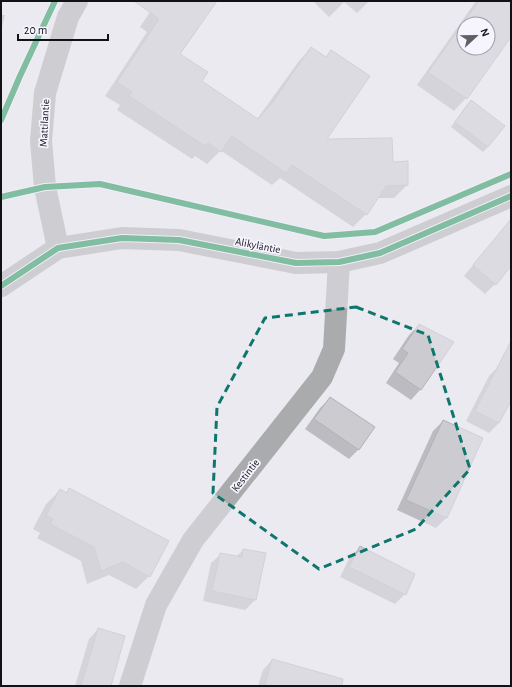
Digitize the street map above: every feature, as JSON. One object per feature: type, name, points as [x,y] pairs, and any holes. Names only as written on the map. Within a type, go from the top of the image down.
[{"type":"street","name":"Mattilantie","points":[[58,248],[45,187],[41,141],[45,93],[68,16],[77,1]]},
{"type":"street","name":"Alikyläntie","points":[[1,286],[58,248],[122,238],[179,240],[296,263],[339,262],[380,253],[511,196]]},
{"type":"street","name":"Kestintie","points":[[130,686],[156,605],[193,540],[322,377],[334,349],[339,262]]},
{"type":"highlighted area","points":[[356,307],[428,335],[470,469],[416,529],[319,569],[213,493],[217,407],[265,318]]},
{"type":"building","points":[[134,1],[217,1],[180,54],[208,72],[202,81],[258,119],[272,103],[311,47],[326,57],[331,50],[370,76],[327,139],[392,138],[393,162],[408,161],[408,185],[386,186],[367,215],[292,165],[286,173],[232,136],[221,152],[208,143],[205,146],[129,96],[132,92],[117,82],[159,19]]},
{"type":"building","points":[[479,1],[511,1],[511,37],[467,99],[428,72],[456,33],[456,56],[496,56],[496,16],[468,16]]},
{"type":"building","points":[[471,100],[505,126],[488,147],[455,122]]},
{"type":"building","points":[[511,219],[511,266],[496,285],[473,265]]},
{"type":"building","points":[[419,324],[454,342],[421,390],[395,372],[408,353],[402,349]]},
{"type":"building","points":[[511,341],[511,401],[499,423],[475,411]]},
{"type":"building","points":[[330,397],[375,427],[359,450],[314,419]]},
{"type":"building","points":[[443,420],[483,438],[447,518],[406,500]]},
{"type":"building","points":[[69,488],[169,541],[150,577],[123,562],[101,571],[94,547],[50,524],[53,519],[46,516],[60,489],[67,493]]},
{"type":"building","points":[[360,546],[415,574],[406,595],[349,567]]},
{"type":"building","points":[[243,549],[266,553],[256,600],[212,591],[220,553],[242,557]]},
{"type":"building","points":[[98,628],[125,636],[111,686],[81,686]]},
{"type":"building","points":[[272,659],[343,679],[342,686],[265,686]]},
{"type":"cycle path","points":[[1,120],[55,1]]},
{"type":"cycle path","points":[[1,197],[45,187],[100,184],[324,236],[375,232],[511,174]]},
{"type":"cycle path","points":[[1,286],[58,248],[122,238],[179,240],[296,263],[339,262],[380,253],[511,196]]}]
